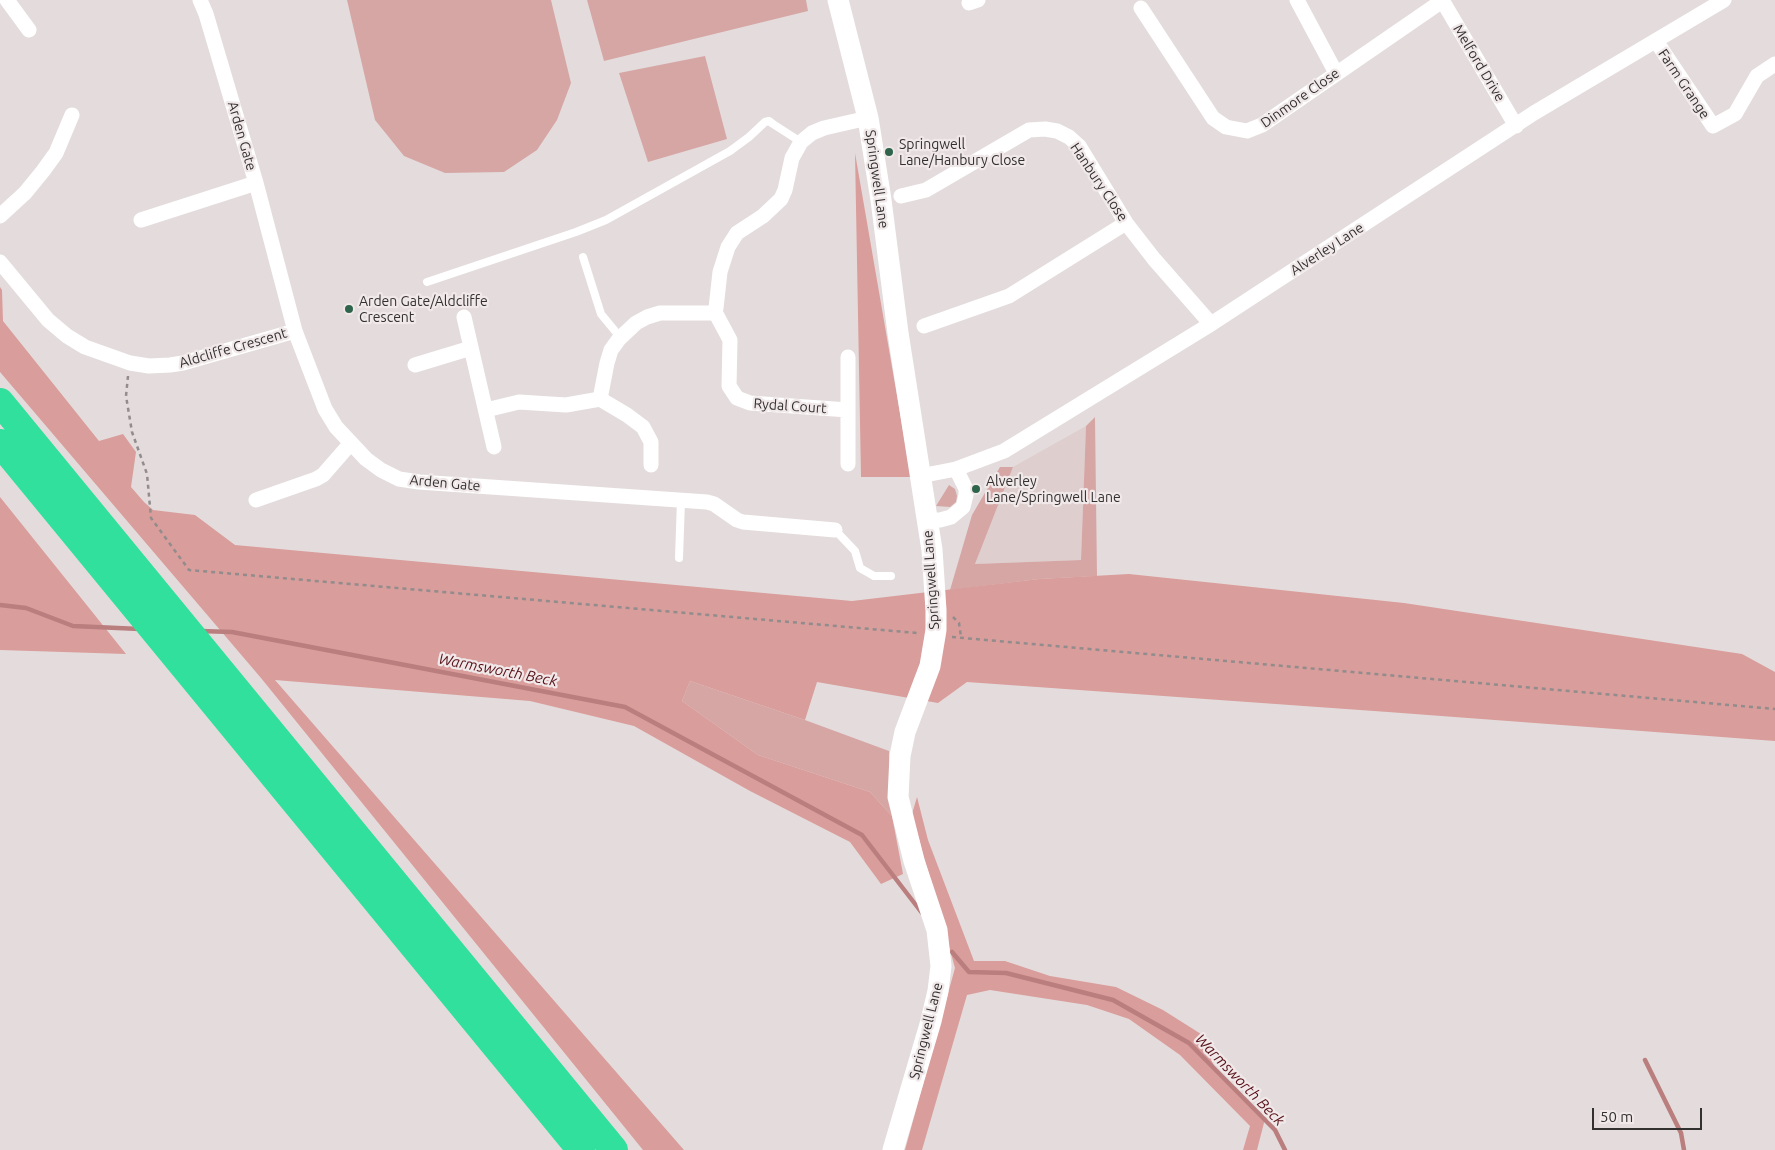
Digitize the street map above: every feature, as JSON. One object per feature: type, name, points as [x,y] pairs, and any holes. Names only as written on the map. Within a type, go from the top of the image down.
[{"type":"highway","points":[[0,402],[170,630],[581,1150]]},
{"type":"highway","points":[[0,443],[170,630],[614,1150]]},
{"type":"street","points":[[7,0],[29,30]]},
{"type":"street","name":"Arden Gate","points":[[200,0],[206,14],[256,183],[295,331],[325,409],[336,427],[350,444],[380,470],[399,479],[419,482],[681,500],[714,504],[737,520],[751,524],[835,530]]},
{"type":"street","name":"Springwell Lane","points":[[838,0],[868,118],[881,200],[898,333],[932,550],[936,630],[930,666],[905,732],[900,756],[898,797],[914,861],[938,930],[941,966],[938,991],[931,1021],[893,1150]]},
{"type":"street","points":[[1297,0],[1336,73]]},
{"type":"street","name":"Dinmore Close","points":[[1141,8],[1213,118],[1226,127],[1239,130],[1253,130],[1442,0]]},
{"type":"street","name":"Melford Drive","points":[[1442,0],[1516,126]]},
{"type":"street","name":"Alverley Lane","points":[[920,476],[956,470],[1004,451],[1210,324],[1534,113],[1724,0]]},
{"type":"street","name":"Farm Grange","points":[[1656,41],[1713,126],[1735,114],[1757,76],[1775,64]]},
{"type":"street","points":[[0,216],[25,193],[44,171],[56,153],[72,115]]},
{"type":"street","points":[[600,399],[611,350],[620,338],[636,323],[660,313],[715,312],[720,272],[728,247],[737,234],[763,216],[781,199],[785,190],[792,158],[801,142],[812,133],[824,128],[868,118]]},
{"type":"street","name":"Hanbury Close","points":[[900,196],[926,190],[1029,130],[1045,129],[1057,131],[1069,137],[1079,146],[1126,223],[1210,324]]},
{"type":"street","points":[[141,220],[256,183]]},
{"type":"street","points":[[924,326],[1010,296],[1126,223]]},
{"type":"street","name":"Aldcliffe Crescent","points":[[0,262],[48,320],[67,336],[85,347],[130,363],[149,366],[170,366],[295,331]]},
{"type":"street","name":"Rydal Court","points":[[715,312],[730,340],[729,386],[737,398],[750,403],[848,410]]},
{"type":"street","points":[[464,318],[494,447]]},
{"type":"street","points":[[415,365],[471,348]]},
{"type":"street","name":"Rydal Court","points":[[848,357],[848,464]]},
{"type":"street","points":[[486,410],[519,402],[566,405],[600,399],[643,427],[651,442],[650,465]]},
{"type":"street","points":[[256,500],[323,475],[350,444]]},
{"type":"street","points":[[927,520],[940,520],[951,517],[963,507],[966,490],[956,470]]},
{"type":"lane","points":[[427,282],[576,232],[606,220],[730,151],[765,122],[769,121],[801,142]]},
{"type":"lane","points":[[583,257],[601,314],[620,338]]},
{"type":"lane","points":[[679,558],[681,500]]},
{"type":"lane","points":[[835,530],[855,551],[860,568],[874,576],[891,576]]},
{"type":"path","points":[[130,363],[126,396],[132,432],[147,474],[151,518],[189,570],[922,634]]},
{"type":"path","points":[[948,636],[1775,709]]},
{"type":"shaded area","points":[[347,0],[551,0],[571,83],[557,120],[537,150],[504,172],[445,173],[404,156],[375,120]]},
{"type":"shaded area","points":[[587,0],[806,0],[808,11],[604,61]]},
{"type":"shaded area","points":[[705,56],[727,139],[648,162],[619,73]]},
{"type":"shaded area","points":[[855,153],[911,477],[861,477]]},
{"type":"shaded area","points":[[0,287],[2,290],[3,321],[99,441],[123,434],[136,452],[131,487],[144,502],[153,510],[195,515],[235,545],[852,601],[1039,579],[1129,574],[1404,603],[1742,654],[1775,672],[1775,741],[967,682],[938,703],[817,682],[805,720],[690,681],[682,701],[758,755],[870,792],[892,816],[903,874],[881,884],[850,842],[750,791],[634,726],[530,701],[275,680],[684,1150],[643,1150],[261,678],[0,372]]},
{"type":"shaded area","points":[[1095,417],[1097,576],[1039,579],[950,590],[972,515],[1000,467],[1013,467],[975,564],[1081,560],[1086,426]]},
{"type":"shaded area","points":[[1086,426],[1081,560],[975,564],[1013,467]]},
{"type":"shaded area","points":[[949,485],[955,489],[956,502],[950,507],[936,506]]},
{"type":"shaded area","points":[[0,497],[126,654],[0,650]]},
{"type":"shaded area","points":[[690,681],[889,751],[892,816],[870,792],[758,755],[682,701]]},
{"type":"shaded area","points":[[917,797],[928,840],[974,961],[1005,961],[1050,976],[1116,987],[1163,1010],[1201,1034],[1216,1071],[1265,1119],[1257,1150],[1243,1150],[1250,1126],[1180,1055],[1129,1019],[1087,1005],[990,990],[967,995],[922,1150],[905,1150],[955,968],[912,814]]},
{"type":"waterway","name":"Warmsworth Beck","points":[[0,605],[26,608],[73,626],[140,629]]},
{"type":"waterway","name":"Warmsworth Beck","points":[[200,631],[232,632],[625,707],[862,835],[922,913]]},
{"type":"waterway","name":"Warmsworth Beck","points":[[952,952],[969,972],[1006,973],[1113,1000],[1189,1043],[1275,1130],[1285,1150]]},
{"type":"waterway","points":[[1645,1060],[1681,1133],[1684,1150]]},
{"type":"place","name":"Springwell Lane/Hanbury Close","points":[[889,152]]},
{"type":"place","name":"Arden Gate/Aldcliffe Crescent","points":[[349,309]]},
{"type":"place","name":"Alverley Lane/Springwell Lane","points":[[976,489]]}]
